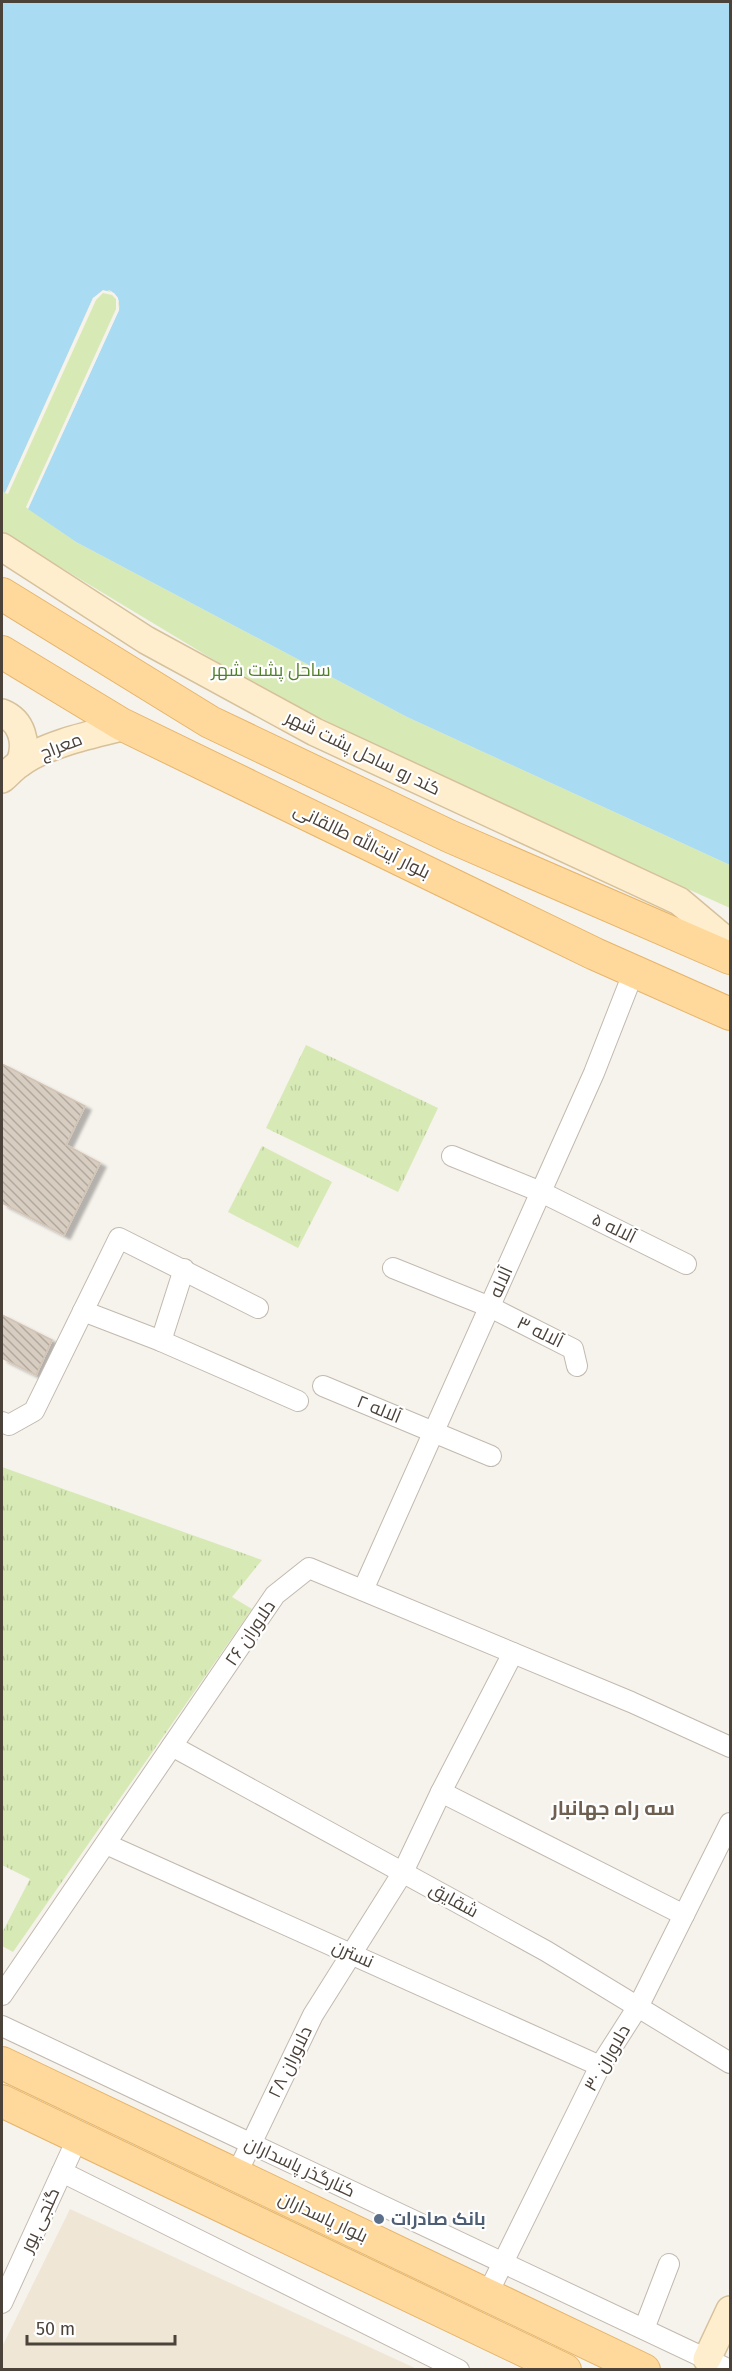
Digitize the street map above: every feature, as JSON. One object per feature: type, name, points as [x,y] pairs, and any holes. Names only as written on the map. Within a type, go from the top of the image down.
[{"type":"main road","points":[[2,594],[210,722],[449,836],[730,958]]},
{"type":"main road","name":"بلوار آیت‌الله طالقانی","points":[[2,652],[126,726],[634,971],[730,1014]]},
{"type":"main road","name":"بلوار پاسداران","points":[[2,2063],[644,2370]]},
{"type":"main road","name":"بلوار پاسداران","points":[[2,2101],[565,2370]]},
{"type":"street","name":"کند رو ساحل پشت شهر","points":[[2,547],[146,640],[315,732],[679,901],[730,944]]},
{"type":"street","points":[[2,713],[14,720],[23,736],[24,745],[11,771]]},
{"type":"street","name":"معراج","points":[[11,771],[80,738],[126,726]]},
{"type":"street","name":"آلاله","points":[[363,1590],[594,1073],[634,971]]},
{"type":"street","name":"آلاله ۵","points":[[452,1156],[541,1192],[686,1264]]},
{"type":"street","points":[[2,1422],[9,1425],[34,1411],[119,1238],[258,1308]]},
{"type":"street","name":"آلاله ۳","points":[[393,1268],[490,1307],[573,1349],[577,1366]]},
{"type":"street","points":[[161,1341],[184,1269]]},
{"type":"street","points":[[83,1311],[161,1341],[298,1401]]},
{"type":"street","name":"آلاله ۲","points":[[323,1386],[491,1456]]},
{"type":"street","name":"دلاوران ۲۶","points":[[2,1995],[275,1595],[309,1568],[730,1747]]},
{"type":"street","name":"دلاوران ۲۸","points":[[236,2175],[313,2015],[403,1872],[441,1792],[513,1653]]},
{"type":"street","name":"شقایق","points":[[172,1746],[546,1951],[730,2063]]},
{"type":"street","points":[[441,1792],[684,1915]]},
{"type":"street","name":"دلاوران ۳۰","points":[[487,2295],[600,2066],[639,2006],[730,1823]]},
{"type":"street","name":"نسترن","points":[[106,1844],[600,2066]]},
{"type":"street","name":"کنارگذر پاسداران","points":[[2,2026],[719,2364]]},
{"type":"street","name":"گنجی پور","points":[[2,2303],[78,2137]]},
{"type":"street","points":[[62,2172],[459,2370]]},
{"type":"street","points":[[644,2329],[669,2264]]},
{"type":"street","points":[[719,2364],[730,2310]]},
{"type":"shaded area","points":[[70,2209],[417,2369],[2,2369],[2,2347]]},
{"type":"green space","name":"ساحل پشت شهر","points":[[109,290],[120,304],[29,509],[76,542],[407,717],[730,865],[730,908],[438,777],[259,687],[2,532],[2,490],[5,492],[93,298]]},
{"type":"green space","points":[[306,1045],[438,1108],[398,1192],[266,1128]]},
{"type":"green space","points":[[262,1146],[332,1182],[298,1248],[228,1212]]},
{"type":"green space","points":[[2,1467],[262,1560],[232,1597],[252,1609],[13,1952],[2,1946],[2,1933],[30,1879],[2,1865]]},
{"type":"water","points":[[2,2],[730,2],[730,865],[407,717],[76,542],[28,509],[119,310],[118,298],[109,290],[93,298],[5,493],[2,490]]},
{"type":"pier","points":[[103,290],[114,293],[118,298],[119,310],[28,509],[26,507],[116,309],[116,299],[112,295],[103,293],[96,300],[8,494],[5,493],[93,298]]},
{"type":"building","points":[[2,1064],[85,1106],[66,1145],[100,1163],[64,1235],[2,1203]]},
{"type":"building","points":[[2,1315],[52,1340],[36,1375],[2,1358]]},
{"type":"place","name":"بانک صادرات","points":[[379,2219]]},
{"type":"district","name":"سه راه جهانبار","points":[[613,1808]]}]
